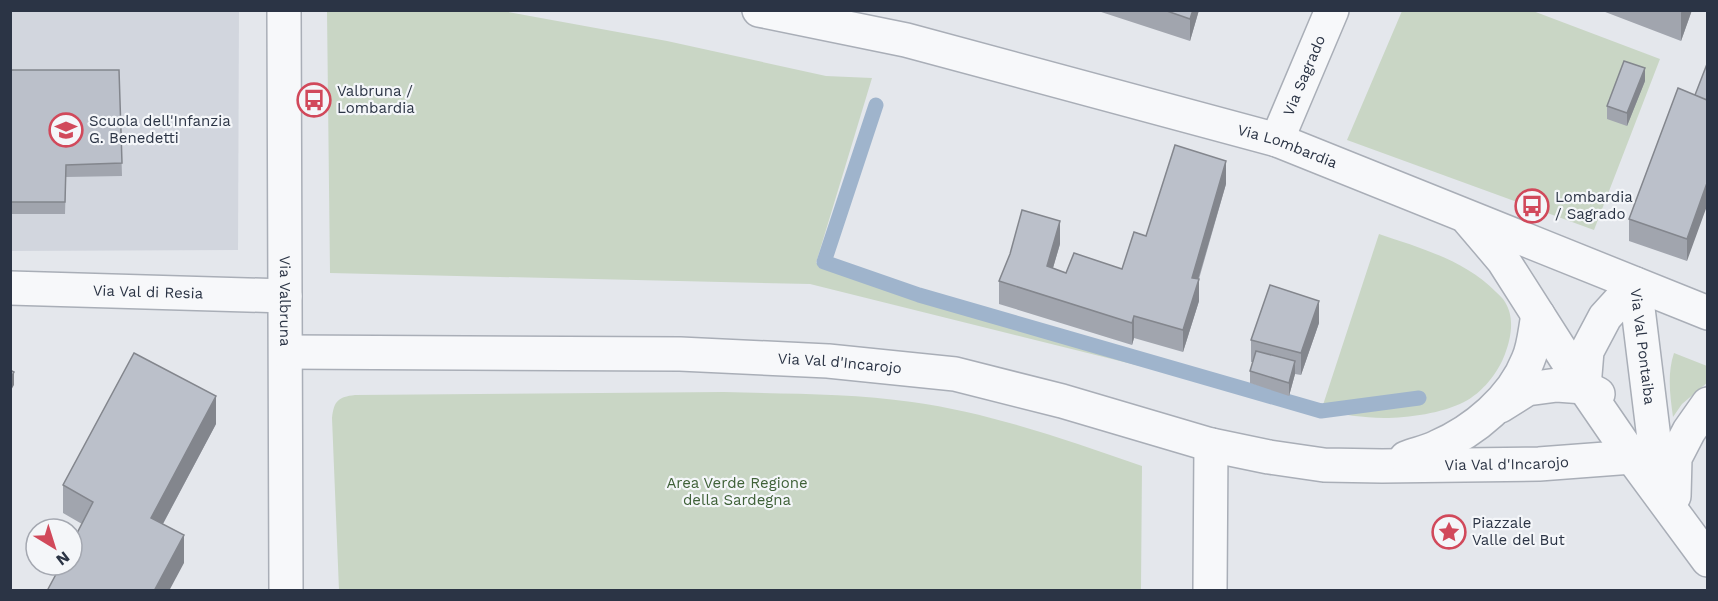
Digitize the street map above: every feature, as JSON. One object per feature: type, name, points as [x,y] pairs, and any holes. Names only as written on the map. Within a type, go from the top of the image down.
[{"type":"street","name":"Via Valbruna","points":[[284,10],[286,591]]},
{"type":"street","name":"Via Lombardia","points":[[759,10],[853,19],[906,40],[1277,140],[1707,313]]},
{"type":"street","name":"Via Sagrado","points":[[1277,140],[1332,10]]},
{"type":"street","name":"Via Val Pontaiba","points":[[1466,216],[1503,260],[1584,387],[1644,456],[1673,513],[1707,560]]},
{"type":"street","name":"Via Val Pontaiba","points":[[1584,387],[1587,351],[1605,317],[1635,284]]},
{"type":"street","name":"Via Val Pontaiba","points":[[1635,284],[1644,456]]},
{"type":"street","name":"Via Val di Resia","points":[[10,288],[285,296]]},
{"type":"street","name":"Via Val d'Incarojo","points":[[1490,412],[1514,387],[1529,360],[1538,315]]},
{"type":"street","name":"Via Val d'Incarojo","points":[[286,352],[680,354],[828,361],[955,374],[1062,401],[1211,445],[1313,463],[1382,466],[1539,464],[1644,456]]},
{"type":"street","name":"Via Val d'Incarojo","points":[[1382,466],[1436,448],[1464,433],[1490,412],[1527,389],[1557,385],[1584,387]]},
{"type":"street","points":[[1673,513],[1675,458],[1689,431],[1707,405]]},
{"type":"street","points":[[1209,591],[1211,445]]},
{"type":"shaded area","points":[[10,11],[239,11],[238,250],[11,251]]},
{"type":"green space","points":[[327,11],[503,11],[667,41],[826,76],[872,78],[816,263],[1321,411],[810,284],[330,273]]},
{"type":"green space","points":[[1402,11],[1533,11],[1660,59],[1594,230],[1347,140]]},
{"type":"green space","points":[[1379,234],[1456,263],[1484,281],[1504,301],[1511,321],[1507,348],[1494,375],[1471,398],[1446,409],[1404,417],[1368,417],[1321,411]]},
{"type":"green space","points":[[1674,353],[1707,366],[1708,382],[1682,404],[1673,417],[1670,377]]},
{"type":"green space","name":"Area Verde Regione della Sardegna","points":[[724,392],[865,397],[941,407],[1028,428],[1142,466],[1141,590],[339,590],[332,418],[334,408],[341,399],[355,395]]},
{"type":"building","points":[[1164,10],[1193,10],[1190,19]]},
{"type":"building","points":[[1624,61],[1645,68],[1627,113],[1607,106]]},
{"type":"building","points":[[1707,64],[1707,100],[1695,95]]},
{"type":"building","name":"Scuola dell'Infanzia G. Benedetti","points":[[10,70],[119,70],[122,163],[66,165],[65,202],[10,202]]},
{"type":"building","points":[[1678,88],[1707,100],[1707,183],[1687,239],[1629,219]]},
{"type":"building","points":[[1175,145],[1226,161],[1192,278],[1199,279],[1183,330],[1134,316],[1132,323],[999,281],[1010,254],[1022,210],[1060,221],[1047,266],[1066,273],[1074,253],[1122,269],[1134,232],[1146,236]]},
{"type":"building","points":[[1270,285],[1319,301],[1301,353],[1251,340]]},
{"type":"building","points":[[1256,351],[1295,361],[1289,383],[1250,371]]},
{"type":"building","points":[[134,353],[216,396],[151,518],[184,535],[154,591],[47,591],[55,577],[84,577],[84,520],[93,502],[63,485]]},
{"type":"waterway","points":[[876,105],[824,262],[919,295],[1321,411],[1419,398]]},
{"type":"place","name":"Valbruna / Lombardia","points":[[314,100]]},
{"type":"place","name":"Scuola dell'Infanzia G. Benedetti","points":[[66,130]]},
{"type":"place","name":"Lombardia / Sagrado","points":[[1532,206]]},
{"type":"place","name":"Piazzale Valle del But","points":[[1449,532]]}]
